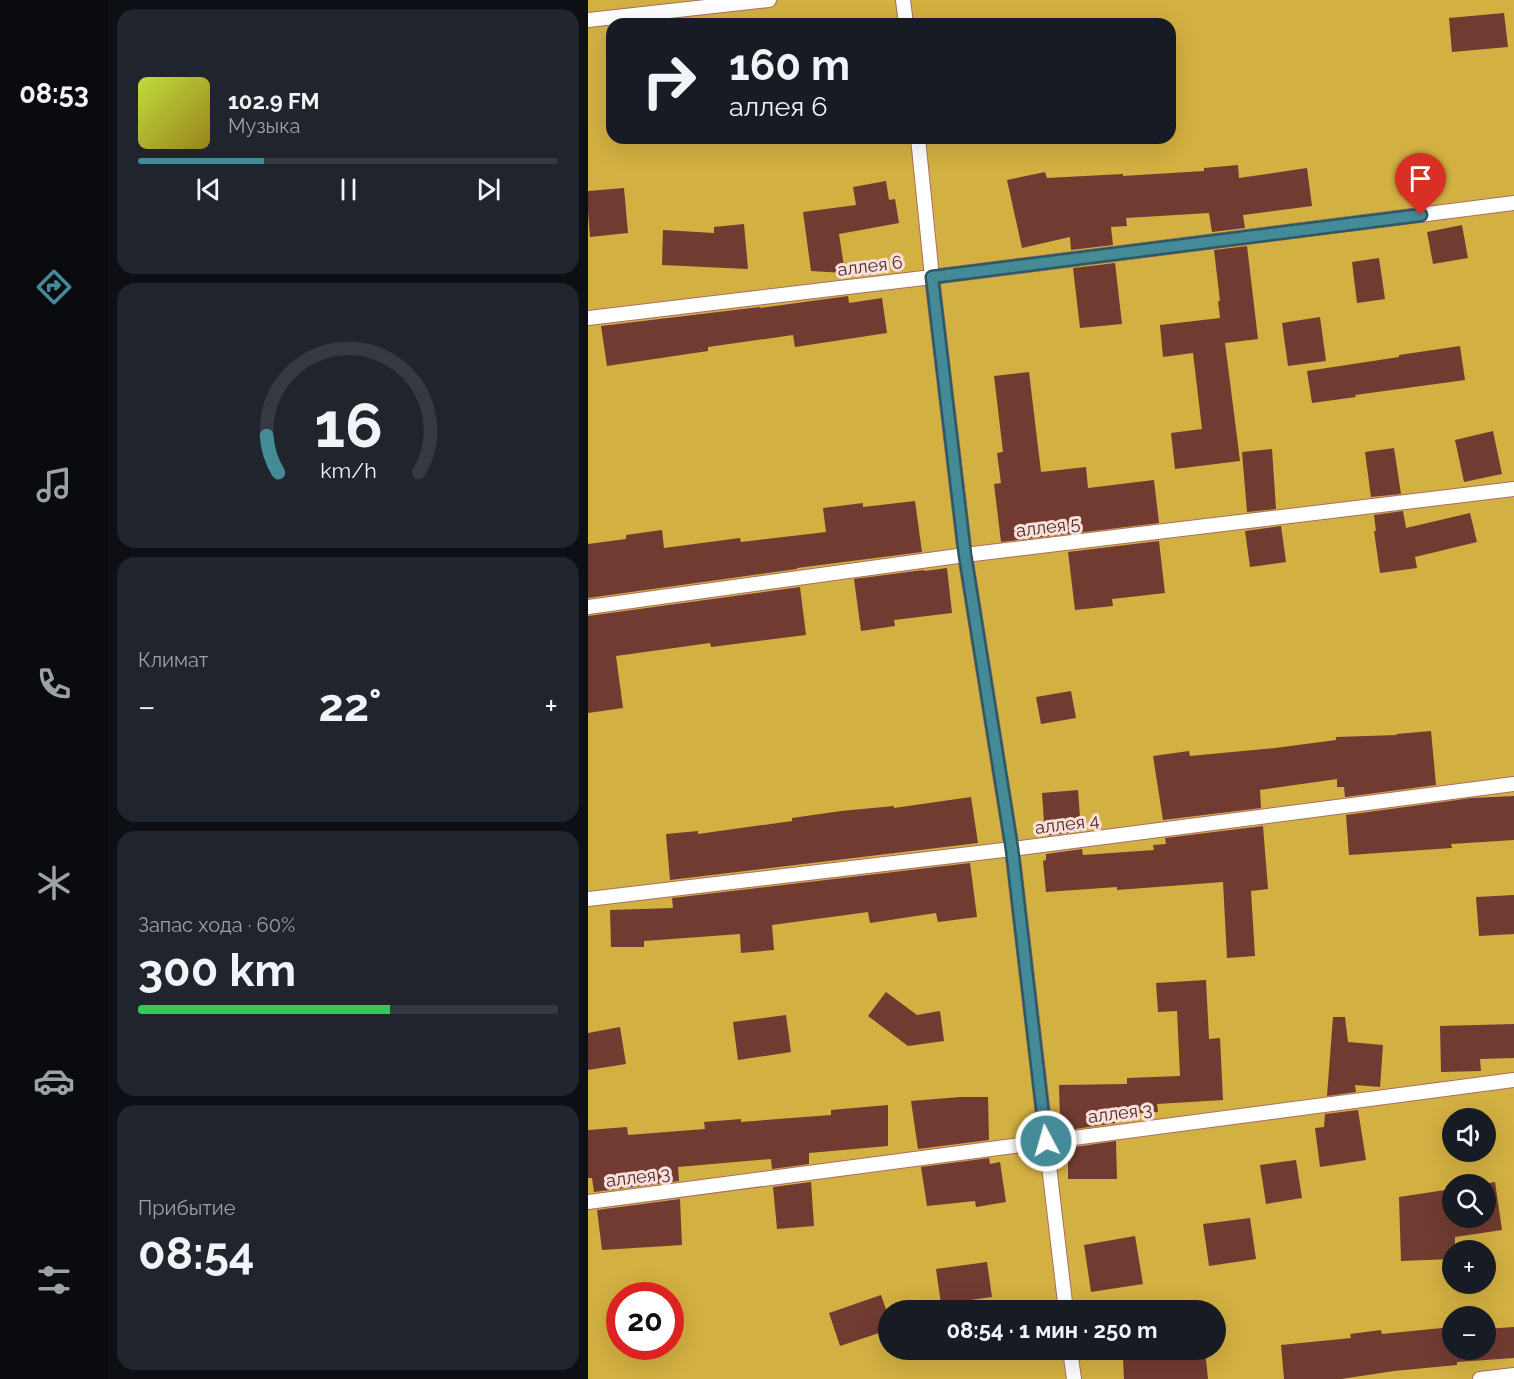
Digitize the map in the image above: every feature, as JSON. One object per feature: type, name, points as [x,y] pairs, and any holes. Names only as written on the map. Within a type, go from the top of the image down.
[{"type":"lane","points":[[606,18],[769,0]]},
{"type":"lane","points":[[903,0],[905,18]]},
{"type":"lane","points":[[588,20],[606,18]]},
{"type":"lane","points":[[919,144],[965,555],[1012,849],[1065,1300]]},
{"type":"lane","name":"аллея 6","points":[[588,318],[1514,203]]},
{"type":"lane","name":"аллея 5","points":[[588,607],[965,555],[1514,489]]},
{"type":"lane","name":"аллея 4","points":[[588,899],[1012,849],[1514,784]]},
{"type":"lane","name":"аллея 3","points":[[588,1202],[1514,1080]]},
{"type":"lane","points":[[1071,1360],[1074,1379]]},
{"type":"lane","points":[[1480,1379],[1514,1375]]},
{"type":"shaded area","points":[[588,0],[1514,0],[1514,1379],[588,1379]]},
{"type":"building","points":[[1504,13],[1508,47],[1452,52],[1449,18]]},
{"type":"building","points":[[1238,165],[1239,178],[1307,168],[1312,206],[1243,215],[1245,228],[1212,232],[1209,213],[1126,218],[1127,226],[1111,227],[1113,245],[1071,250],[1070,237],[1022,248],[1007,180],[1045,172],[1047,178],[1123,174],[1123,176],[1204,171],[1204,168]]},
{"type":"building","points":[[886,181],[889,200],[895,199],[899,223],[839,234],[845,273],[811,271],[803,212],[856,205],[853,187]]},
{"type":"building","points":[[624,188],[628,233],[590,237],[588,191]]},
{"type":"building","points":[[744,224],[748,269],[662,265],[663,230],[714,233],[714,227]]},
{"type":"building","points":[[1462,225],[1468,258],[1433,264],[1427,232]]},
{"type":"building","points":[[1247,246],[1258,339],[1225,343],[1240,461],[1175,469],[1171,433],[1202,429],[1193,353],[1163,357],[1160,325],[1220,318],[1214,250]]},
{"type":"building","points":[[1379,258],[1385,299],[1357,303],[1352,262]]},
{"type":"building","points":[[1115,263],[1122,324],[1080,328],[1073,268]]},
{"type":"building","points":[[848,296],[849,303],[882,298],[887,333],[795,347],[793,335],[708,347],[708,351],[607,366],[601,326]]},
{"type":"building","points":[[1320,317],[1326,361],[1288,366],[1282,323]]},
{"type":"building","points":[[1460,346],[1465,380],[1312,403],[1307,371]]},
{"type":"building","points":[[1029,372],[1041,472],[1086,467],[1088,488],[1154,480],[1159,523],[1001,542],[994,484],[1001,483],[997,453],[1003,452],[994,376]]},
{"type":"building","points":[[1493,431],[1502,474],[1464,482],[1455,440]]},
{"type":"building","points":[[1394,448],[1401,494],[1371,497],[1365,452]]},
{"type":"building","points":[[1272,449],[1276,509],[1247,512],[1242,452]]},
{"type":"building","points":[[915,501],[922,552],[588,598],[588,544],[626,539],[626,535],[662,530],[664,548],[740,538],[741,542],[826,532],[823,508],[863,503],[863,507]]},
{"type":"building","points":[[1403,511],[1406,528],[1470,513],[1477,542],[1415,557],[1417,568],[1380,573],[1374,515]]},
{"type":"building","points":[[1281,526],[1286,562],[1250,567],[1245,531]]},
{"type":"building","points":[[1159,541],[1165,593],[1112,599],[1113,606],[1075,610],[1068,552]]},
{"type":"building","points":[[947,568],[952,613],[894,620],[895,626],[861,631],[854,579]]},
{"type":"building","points":[[800,587],[806,635],[711,647],[710,643],[616,656],[623,708],[588,713],[588,616]]},
{"type":"building","points":[[1071,691],[1076,718],[1041,724],[1036,697]]},
{"type":"building","points":[[1431,731],[1436,785],[1345,797],[1344,787],[1337,787],[1337,779],[1260,790],[1261,808],[1163,820],[1153,756],[1189,751],[1190,756],[1275,748],[1336,740],[1336,737],[1397,735]]},
{"type":"building","points":[[1078,790],[1081,831],[1045,836],[1042,793]]},
{"type":"building","points":[[1514,796],[1514,840],[1451,844],[1452,848],[1349,855],[1346,815],[1472,798]]},
{"type":"building","points":[[971,797],[978,843],[670,880],[666,834],[698,831],[698,834],[792,821],[792,818],[841,811],[894,806],[894,808]]},
{"type":"building","points":[[1263,826],[1268,889],[1251,891],[1255,956],[1227,958],[1223,882],[1117,890],[1117,887],[1046,892],[1043,861],[1046,860],[1046,854],[1082,849],[1083,855],[1154,850],[1153,845],[1166,844],[1165,838]]},
{"type":"building","points":[[970,863],[977,917],[938,922],[936,913],[870,923],[868,912],[772,925],[774,950],[741,953],[740,934],[644,941],[644,947],[611,947],[610,910],[673,908],[672,898]]},
{"type":"building","points":[[1514,895],[1514,934],[1479,936],[1476,897]]},
{"type":"building","points":[[1206,980],[1209,1039],[1220,1038],[1223,1100],[1157,1104],[1158,1112],[1116,1114],[1116,1123],[1068,1130],[1068,1121],[1060,1121],[1059,1085],[1127,1084],[1127,1078],[1180,1076],[1177,1011],[1158,1012],[1156,983]]},
{"type":"building","points":[[886,992],[917,1015],[940,1011],[944,1041],[908,1046],[868,1016]]},
{"type":"building","points":[[786,1015],[791,1052],[738,1060],[733,1022]]},
{"type":"building","points":[[1333,1017],[1345,1017],[1348,1042],[1383,1045],[1380,1087],[1355,1085],[1356,1092],[1327,1096]]},
{"type":"building","points":[[1514,1024],[1514,1058],[1480,1059],[1481,1071],[1441,1072],[1440,1026]]},
{"type":"building","points":[[620,1027],[626,1064],[588,1070],[588,1033]]},
{"type":"building","points":[[988,1097],[989,1140],[918,1149],[911,1101]]},
{"type":"building","points":[[888,1105],[888,1146],[809,1153],[809,1164],[772,1169],[771,1159],[678,1167],[679,1181],[594,1192],[592,1178],[588,1178],[588,1130],[627,1127],[628,1135],[705,1129],[704,1122],[741,1119],[741,1122],[831,1115],[831,1110]]},
{"type":"building","points":[[1358,1110],[1366,1160],[1320,1167],[1315,1128],[1324,1127],[1325,1114]]},
{"type":"building","points":[[1116,1141],[1117,1179],[1068,1179],[1068,1148]]},
{"type":"building","points":[[989,1158],[990,1164],[1000,1162],[1006,1202],[976,1207],[975,1201],[927,1206],[921,1167]]},
{"type":"building","points":[[1296,1160],[1302,1198],[1266,1204],[1260,1165]]},
{"type":"building","points":[[811,1182],[814,1226],[777,1229],[773,1187]]},
{"type":"building","points":[[1496,1189],[1502,1230],[1455,1237],[1455,1240],[1442,1240],[1442,1259],[1401,1261],[1399,1197],[1442,1191],[1442,1228],[1496,1228]]},
{"type":"building","points":[[680,1199],[682,1245],[602,1250],[597,1210]]},
{"type":"building","points":[[1250,1218],[1256,1259],[1209,1266],[1203,1224]]},
{"type":"building","points":[[1135,1236],[1143,1284],[1091,1292],[1084,1245]]},
{"type":"building","points":[[987,1262],[992,1297],[940,1300],[936,1269]]},
{"type":"building","points":[[881,1295],[883,1300],[878,1300],[878,1333],[840,1346],[829,1313]]},
{"type":"building","points":[[1514,1327],[1514,1358],[1496,1359],[1496,1328]]},
{"type":"building","points":[[1442,1328],[1442,1360],[1486,1360],[1341,1379],[1284,1379],[1281,1345],[1351,1338],[1350,1334],[1381,1330],[1382,1334]]},
{"type":"building","points":[[1123,1360],[1206,1360],[1208,1379],[1124,1379]]},
{"type":"route","points":[[1046,1141],[1012,849],[965,555],[932,277],[1421,215]]}]
